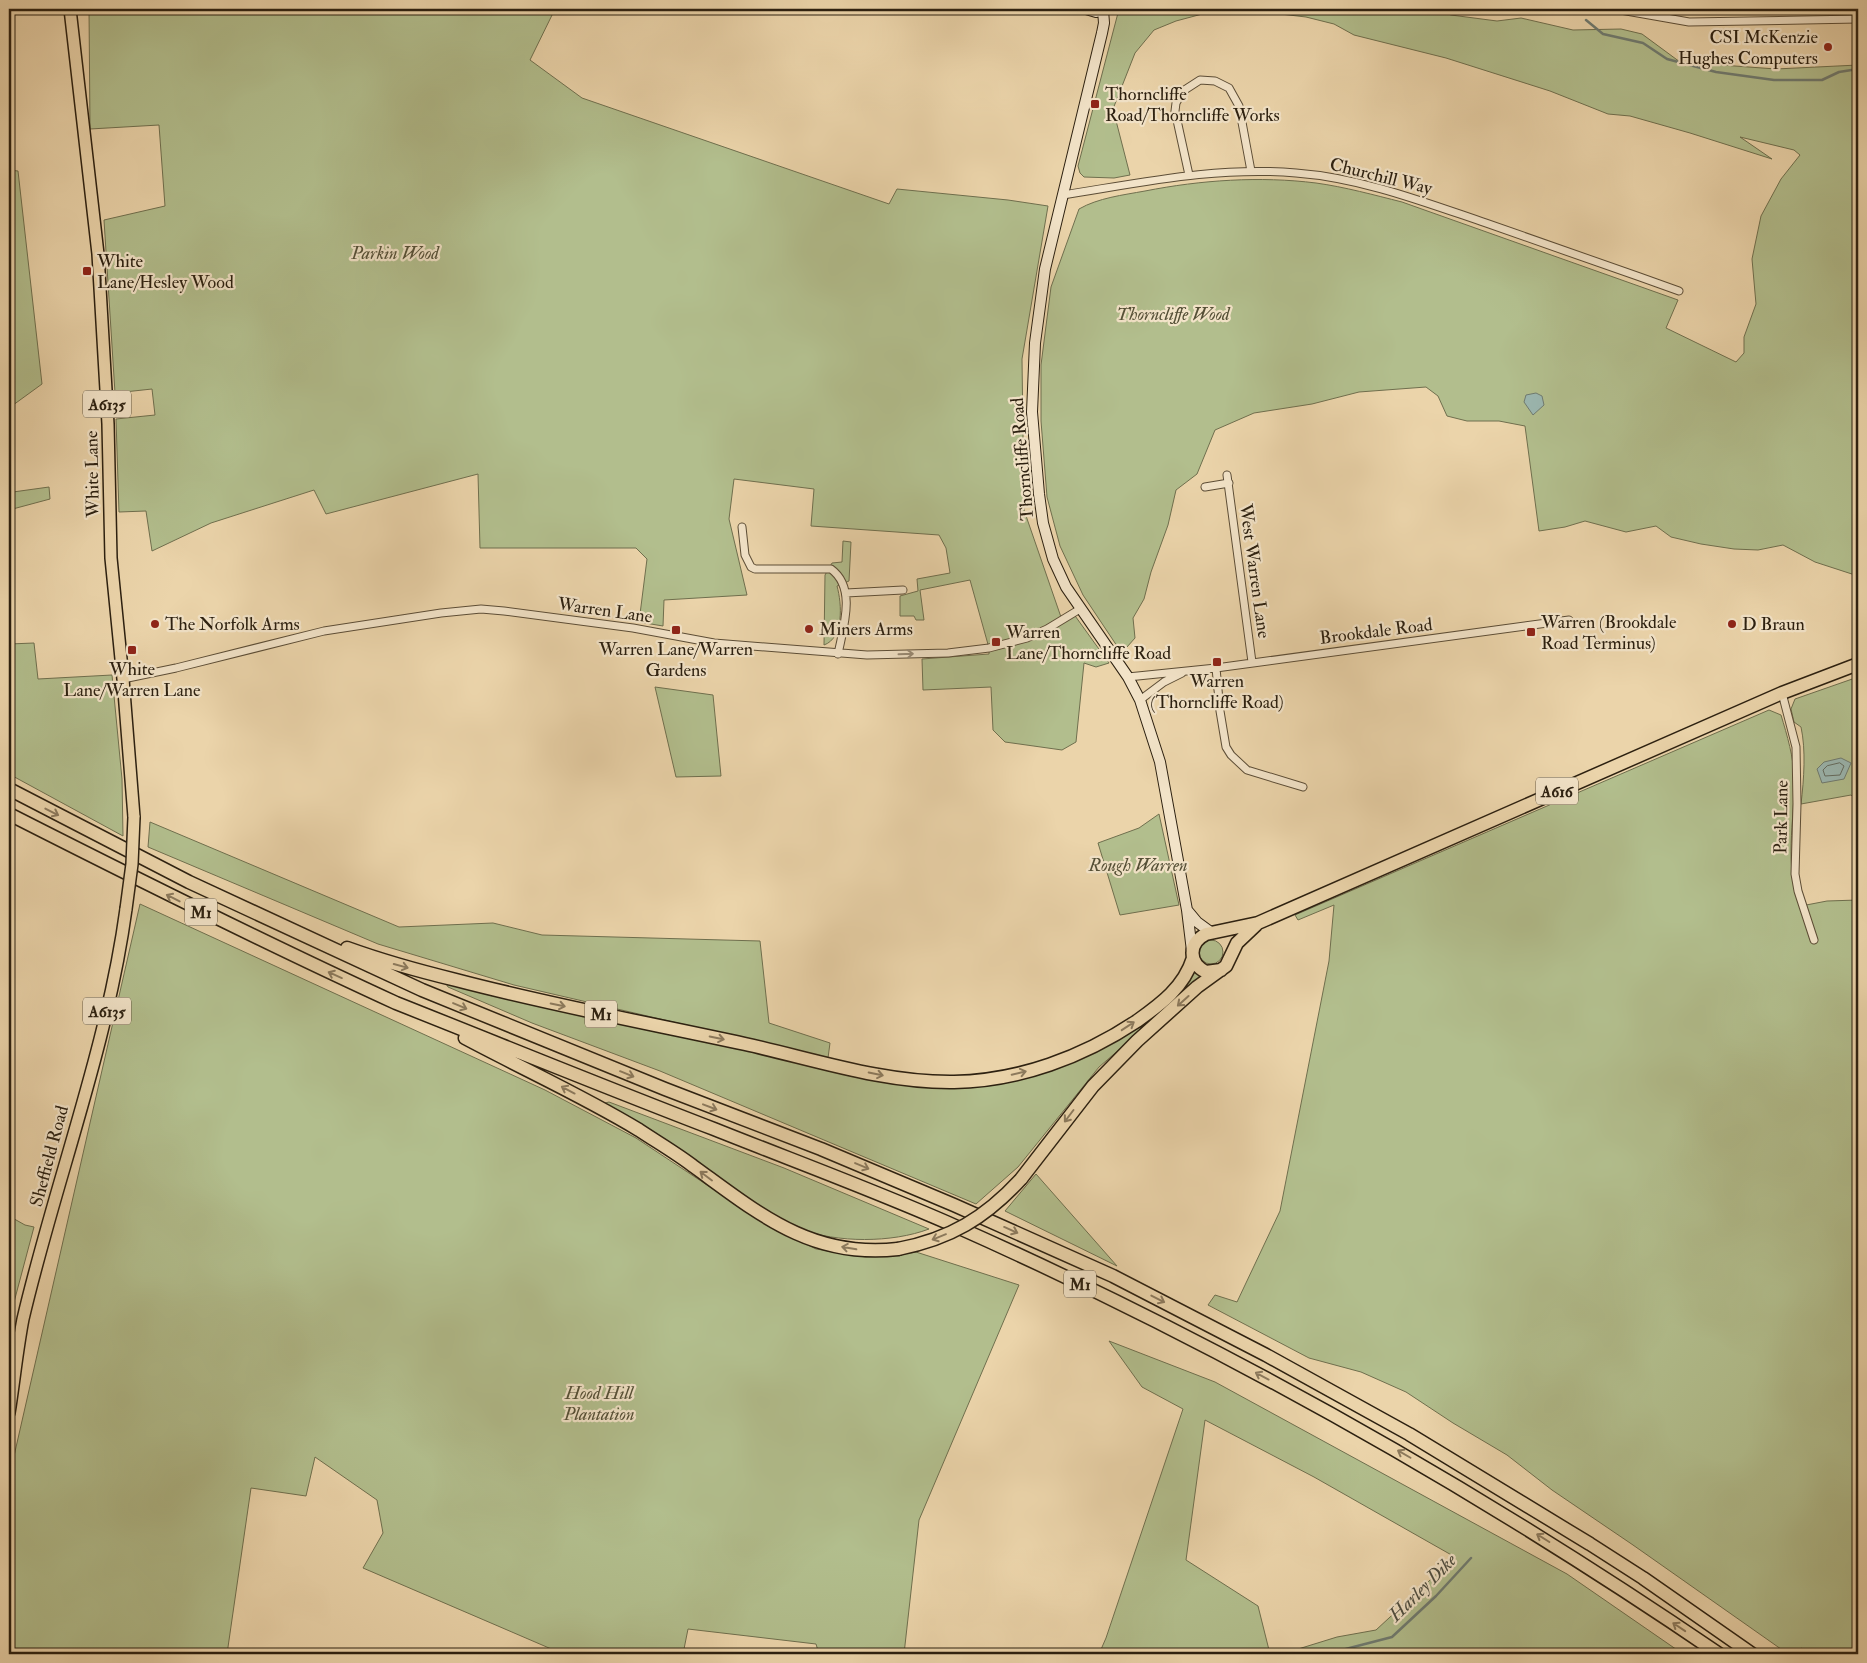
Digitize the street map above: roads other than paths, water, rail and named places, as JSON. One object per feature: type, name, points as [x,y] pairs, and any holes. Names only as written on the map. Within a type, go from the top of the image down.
[{"type":"highway","name":"A616","points":[[1192,955],[1194,943],[1200,937],[1258,923],[1782,693],[1858,664]]},
{"type":"highway","name":"M1","points":[[9,789],[189,882],[344,955],[480,1015],[821,1149],[954,1205],[1113,1276],[1266,1354],[1408,1434],[1539,1512],[1605,1554],[1752,1654]]},
{"type":"highway","name":"M1","points":[[9,814],[176,900],[396,1003],[596,1105],[669,1150],[750,1208],[788,1230],[826,1244],[849,1248],[880,1251],[898,1249],[933,1240],[971,1222],[998,1203],[1021,1179],[1104,1074],[1137,1041],[1197,987],[1221,970]]},
{"type":"highway","name":"M1","points":[[240,906],[384,962],[513,995],[746,1044],[882,1076],[951,1082],[989,1080],[1019,1074],[1059,1062],[1093,1047],[1130,1025],[1169,997],[1186,976],[1192,955]]},
{"type":"highway","name":"A616","points":[[1221,970],[1230,961],[1231,953],[1242,938],[1258,923]]},
{"type":"highway","points":[[1213,933],[1227,940],[1231,953]]},
{"type":"highway","points":[[1192,955],[1196,964],[1206,972],[1221,970]]},
{"type":"highway","name":"M1","points":[[396,1003],[953,1225],[1128,1308],[1294,1393],[1427,1468],[1591,1569],[1719,1654]]},
{"type":"main road","name":"White Lane","points":[[70,9],[98,254],[108,424],[111,558],[134,817],[132,864],[126,909]]},
{"type":"main road","name":"Sheffield Road","points":[[9,1413],[23,1320],[108,1010],[126,909]]},
{"type":"street","points":[[1086,9],[1096,12],[1104,9]]},
{"type":"street","name":"Thorncliffe Road","points":[[1104,9],[1102,33],[1045,268],[1034,343],[1032,412],[1035,461],[1043,523],[1053,559],[1066,587],[1128,677],[1140,700],[1160,762],[1187,910],[1192,955]]},
{"type":"street","points":[[1615,9],[1689,22],[1858,19]]},
{"type":"street","points":[[1661,17],[1662,9]]},
{"type":"street","points":[[1189,175],[1176,107],[1183,91],[1200,80],[1221,82],[1230,88],[1235,96],[1239,106],[1251,171]]},
{"type":"street","name":"Churchill Way","points":[[1063,195],[1189,175],[1251,171],[1297,173],[1360,182],[1414,198],[1680,292]]},
{"type":"street","name":"West Warren Lane","points":[[1227,475],[1252,662]]},
{"type":"street","name":"West Warren Lane","points":[[1205,487],[1229,483]]},
{"type":"street","points":[[742,527],[744,555],[751,567],[755,569],[831,569],[842,578],[846,593],[845,621],[838,654]]},
{"type":"street","points":[[846,593],[903,590]]},
{"type":"street","name":"Warren Lane","points":[[123,679],[176,668],[324,631],[441,612],[481,609],[504,610],[633,628],[714,642],[857,655],[924,654],[989,648],[1027,638],[1047,629],[1080,609]]},
{"type":"street","name":"Brookdale Road","points":[[1128,677],[1216,668],[1569,620]]},
{"type":"street","points":[[1216,668],[1226,747],[1231,755],[1247,770],[1303,788]]},
{"type":"street","name":"Brookdale Road","points":[[1140,700],[1164,682],[1187,671]]},
{"type":"street","name":"Park Lane","points":[[1782,693],[1796,747],[1795,874],[1798,892],[1814,940]]},
{"type":"street","points":[[1187,910],[1197,922],[1213,933]]},
{"type":"water","points":[[1536,393],[1542,396],[1544,405],[1533,415],[1524,402],[1526,395]]},
{"type":"water","points":[[1841,758],[1851,763],[1844,779],[1822,783],[1817,769],[1824,762]]},
{"type":"waterway","points":[[1586,20],[1603,34],[1643,43],[1667,59],[1716,72],[1774,80],[1822,80],[1839,72],[1858,69]]},
{"type":"waterway","name":"Harley Dike","points":[[1336,1654],[1338,1651],[1392,1637],[1436,1596],[1471,1558]]},
{"type":"place","name":"CSI McKenzie Hughes Computers","points":[[1828,47]]},
{"type":"place","name":"Thorncliffe Road/Thorncliffe Works","points":[[1095,104]]},
{"type":"place","name":"White Lane/Hesley Wood","points":[[87,271]]},
{"type":"place","name":"The Norfolk Arms","points":[[155,624]]},
{"type":"place","name":"D Braun","points":[[1732,624]]},
{"type":"place","name":"Miners Arms","points":[[809,629]]},
{"type":"place","name":"Warren Lane/Warren Gardens","points":[[676,630]]},
{"type":"place","name":"Warren (Brookdale Road Terminus)","points":[[1531,632]]},
{"type":"place","name":"Warren Lane/Thorncliffe Road","points":[[996,642]]},
{"type":"place","name":"White Lane/Warren Lane","points":[[132,650]]},
{"type":"place","name":"Warren (Thorncliffe Road)","points":[[1217,662]]},
{"type":"park label","name":"Parkin Wood","points":[[395,253]]},
{"type":"park label","name":"Thorncliffe Wood","points":[[1173,314]]},
{"type":"park label","name":"Rough Warren","points":[[1138,865]]},
{"type":"park label","name":"Hood Hill Plantation","points":[[599,1404]]}]
